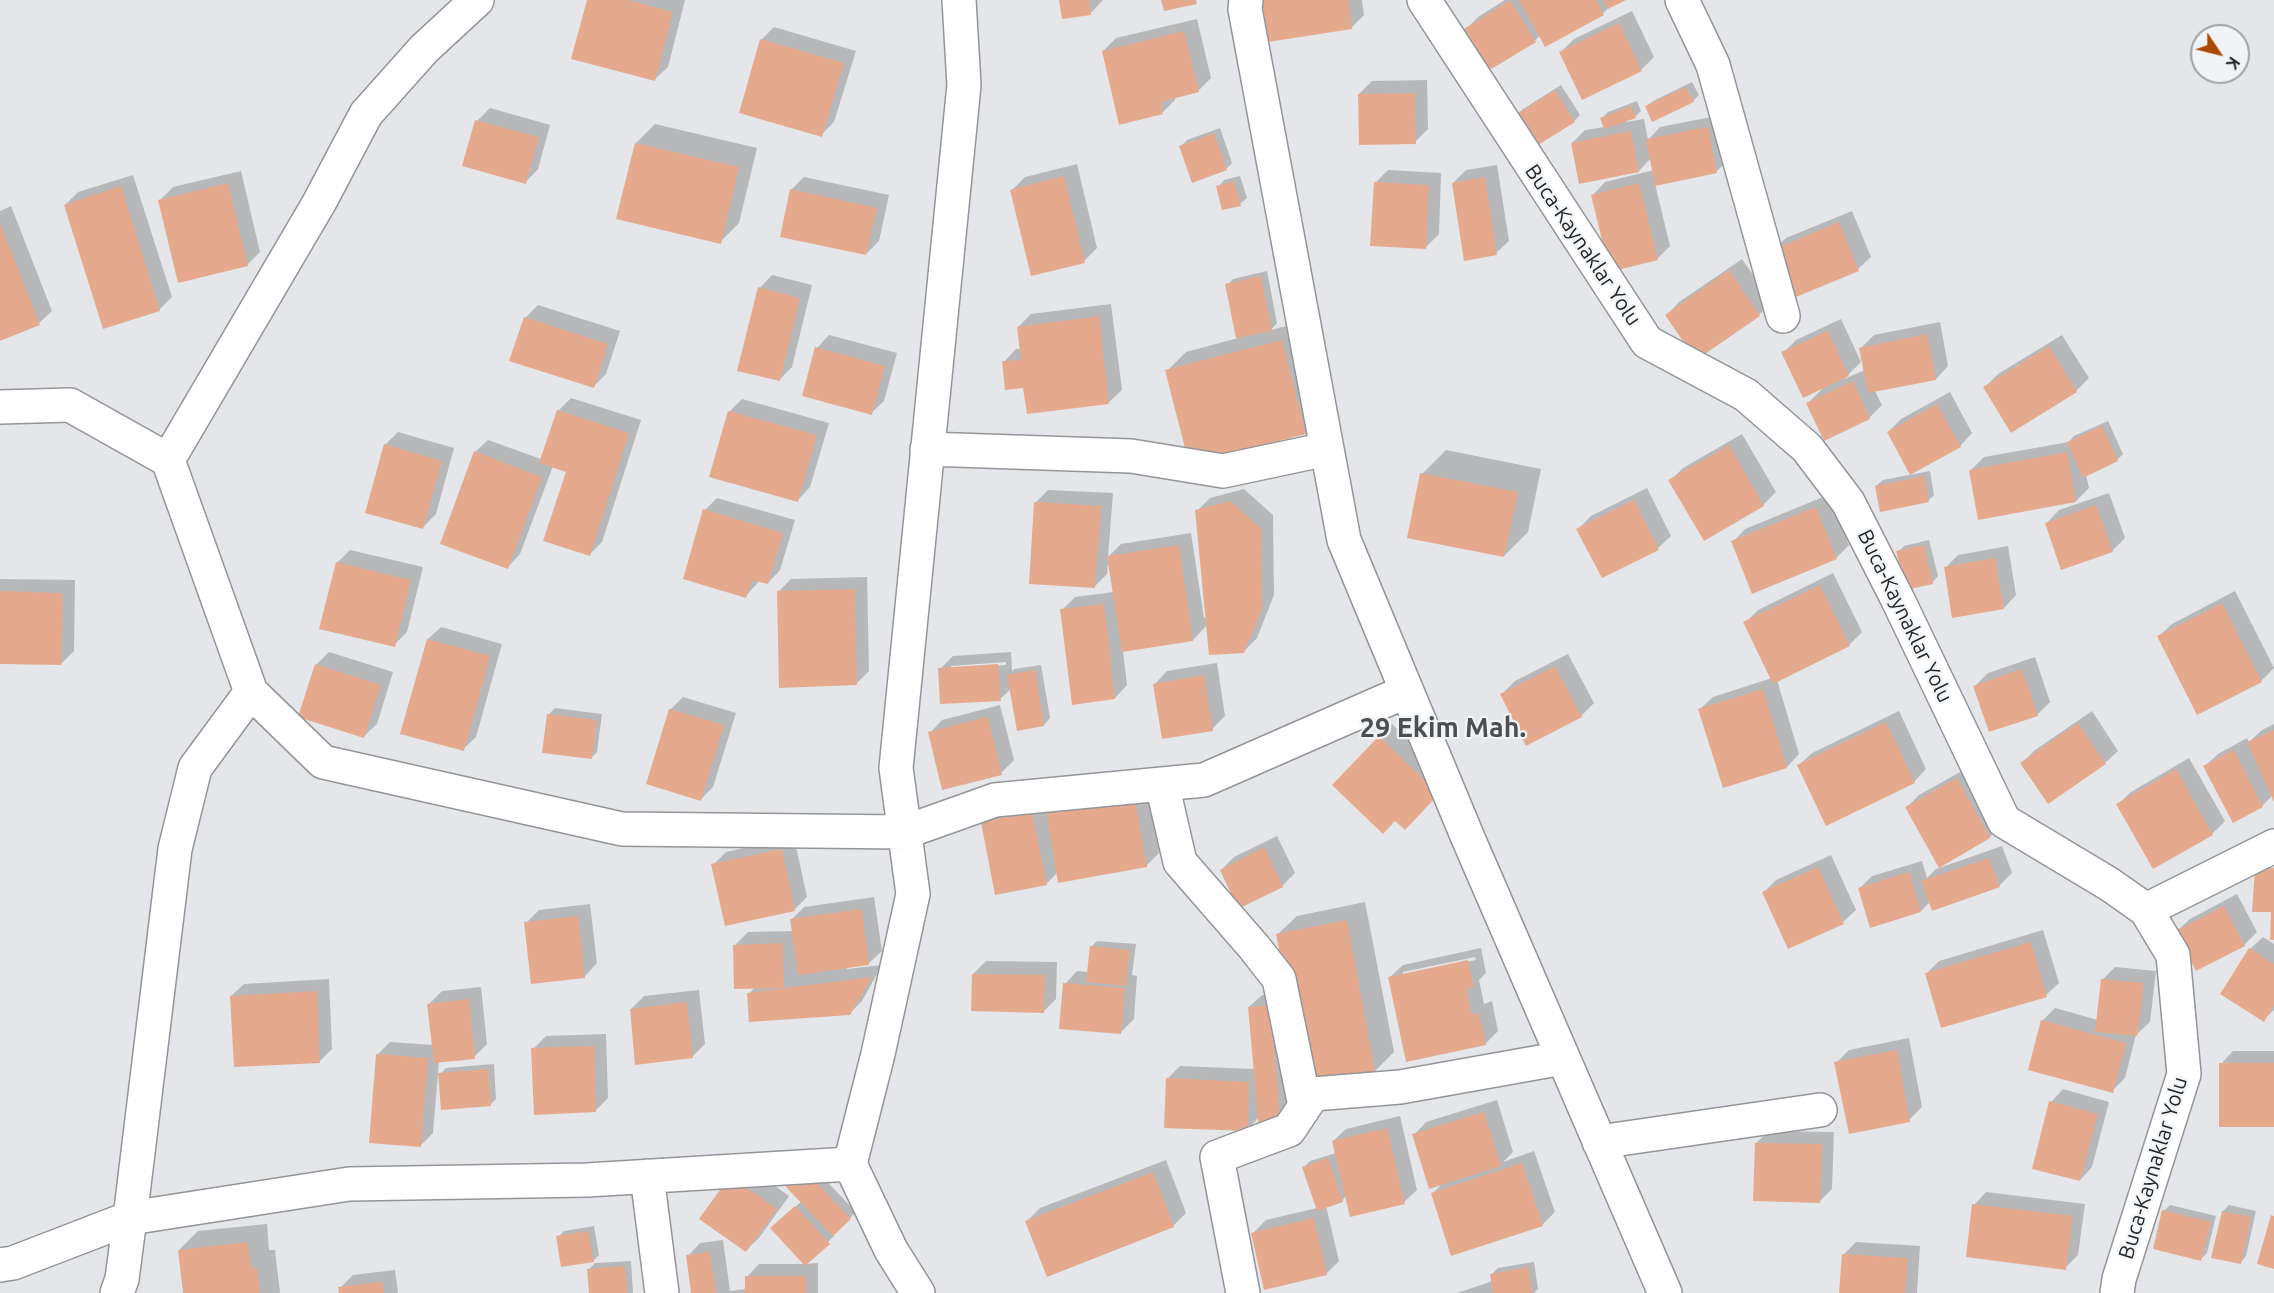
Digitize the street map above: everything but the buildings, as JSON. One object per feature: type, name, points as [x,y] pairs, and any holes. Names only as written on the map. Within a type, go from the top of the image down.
[{"type":"street","points":[[168,460],[319,202],[366,114],[424,49],[477,0]]},
{"type":"street","points":[[918,1293],[891,1250],[850,1164],[878,1054],[913,894],[896,768],[964,85],[958,0]]},
{"type":"street","points":[[1246,0],[1247,20],[1344,540],[1599,1142],[1654,1289]]},
{"type":"street","name":"Buca-Kaynaklar Yolu","points":[[1424,0],[1647,342],[1746,395],[1807,448],[1848,502],[1898,600],[2004,821],[2109,884],[2146,910],[2173,954],[2184,1074],[2119,1280],[2117,1293]]},
{"type":"street","points":[[1682,0],[1713,65],[1783,316]]},
{"type":"street","points":[[0,407],[70,405],[168,460],[251,692],[323,762],[622,829],[904,832],[995,801],[1204,780],[1407,692]]},
{"type":"street","points":[[927,449],[1131,456],[1223,471],[1327,449]]},
{"type":"street","points":[[117,1293],[122,1279],[130,1218],[175,849],[195,768],[251,692]]},
{"type":"street","points":[[1162,784],[1180,862],[1279,979],[1305,1106]]},
{"type":"street","points":[[2146,910],[2274,846]]},
{"type":"street","points":[[1243,1293],[1217,1158],[1289,1130],[1313,1094],[1400,1087],[1563,1058]]},
{"type":"street","points":[[1599,1142],[1820,1110]]},
{"type":"street","points":[[0,1266],[130,1218],[349,1184],[587,1180],[850,1164]]},
{"type":"street","points":[[647,1176],[662,1293]]},
{"type":"district","name":"29 Ekim Mah.","points":[[1443,728]]}]
